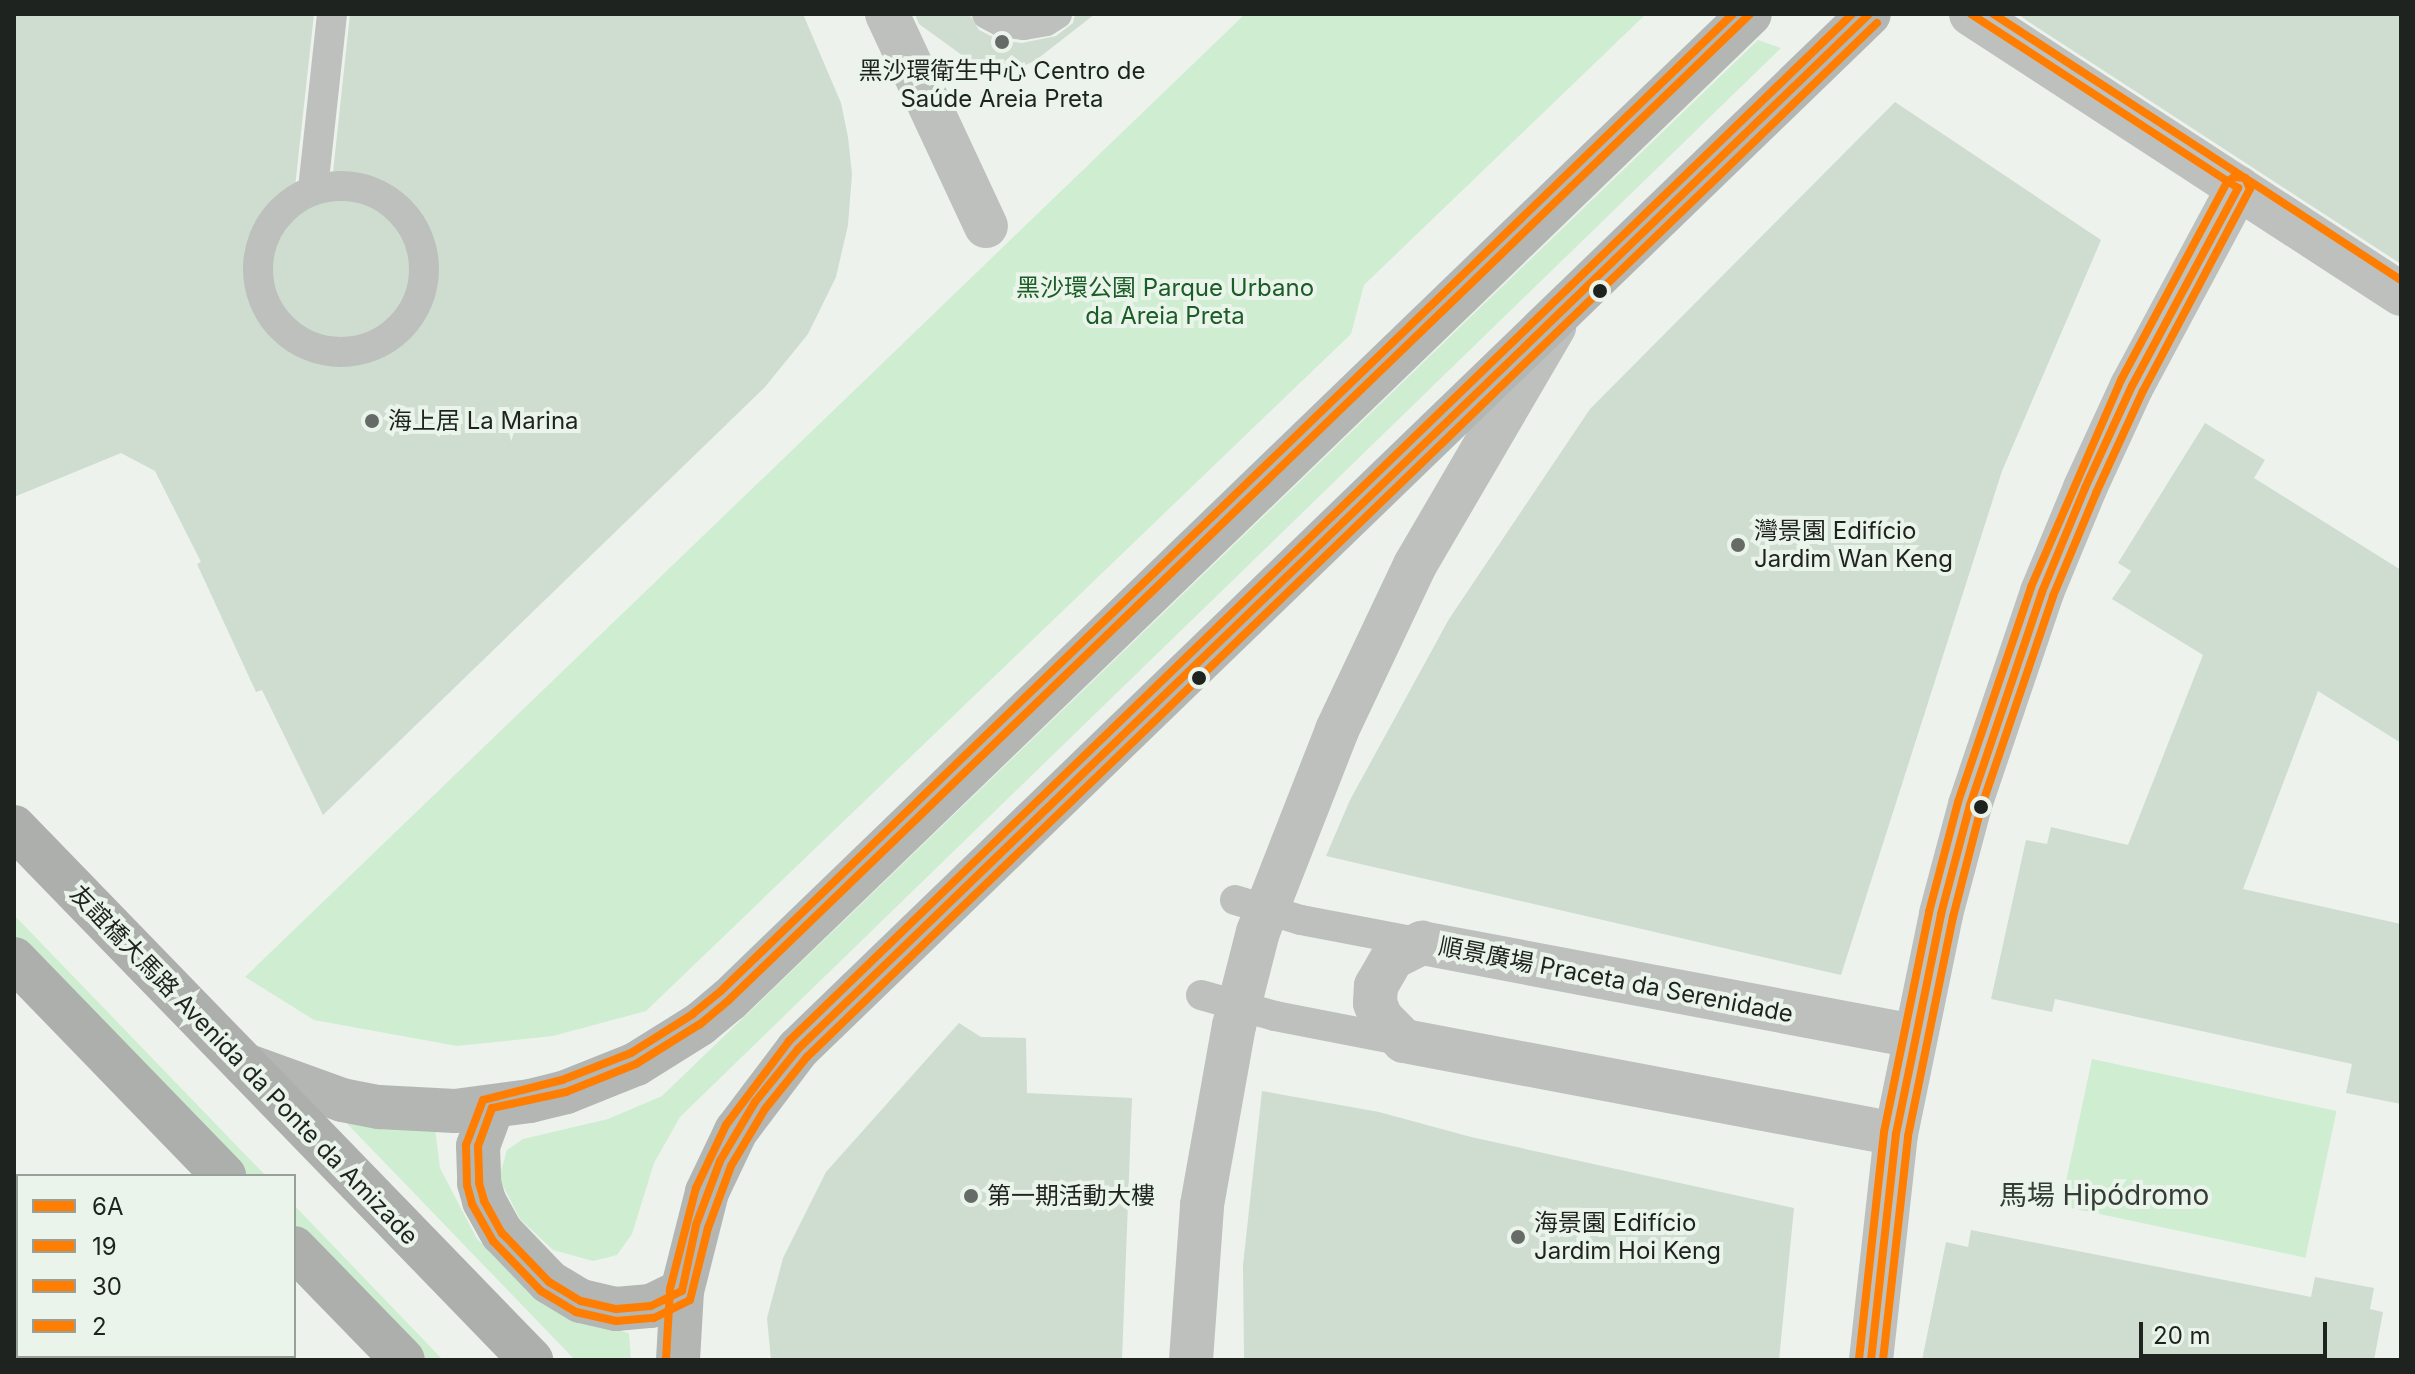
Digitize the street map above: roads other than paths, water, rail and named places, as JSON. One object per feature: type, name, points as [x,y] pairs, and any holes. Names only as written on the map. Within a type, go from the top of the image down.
[{"type":"main road","points":[[245,1065],[305,1090],[379,1107],[455,1111],[492,1108],[566,1092],[636,1064],[700,1024],[729,1000],[1750,14]]},
{"type":"main road","points":[[678,1360],[682,1291],[696,1225],[720,1161],[755,1102],[798,1049],[1869,14]]},
{"type":"main road","name":"友誼橋大馬路 Avenida da Ponte da Amizade","points":[[14,827],[531,1360]]},
{"type":"main road","points":[[14,959],[222,1174]]},
{"type":"main road","points":[[492,1108],[478,1146],[479,1183],[484,1201],[502,1233],[549,1282],[581,1301],[616,1309],[651,1306],[682,1291]]},
{"type":"main road","points":[[296,1250],[403,1360]]},
{"type":"street","points":[[887,14],[986,226]]},
{"type":"street","points":[[1971,14],[2401,294]]},
{"type":"street","points":[[1871,1360],[1896,1134],[1941,914],[1970,805],[2042,592],[2132,386],[2238,188]]},
{"type":"street","points":[[1191,1360],[1202,1205],[1229,993],[1251,905],[1415,565],[1565,309]]},
{"type":"street","name":"順景廣場 Praceta da Serenidade","points":[[1404,1041],[1390,1032],[1381,1018],[1375,1003],[1376,986],[1392,958],[1422,943],[1914,1036]]},
{"type":"street","points":[[1404,1041],[1896,1134]]},
{"type":"lane","points":[[313,189],[332,14]]},
{"type":"lane","points":[[987,14],[1002,22],[1024,25],[1046,21],[1057,14]]},
{"type":"lane","points":[[340,184],[369,190],[393,204],[412,224],[423,251],[425,278],[416,305],[401,328],[377,344],[350,352],[324,350],[298,341],[278,323],[263,300],[257,273],[260,247],[270,222],[289,202],[313,189],[340,184]]},
{"type":"lane","points":[[1251,905],[1422,943]]},
{"type":"lane","points":[[1229,993],[1404,1041]]},
{"type":"place","name":"黑沙環衛生中心 Centro de Saúde Areia Preta","points":[[1002,42]]},
{"type":"place","name":"海上居 La Marina","points":[[372,421]]},
{"type":"place","name":"灣景園 Edifício Jardim Wan Keng","points":[[1738,545]]},
{"type":"place","name":"第一期活動大樓","points":[[971,1196]]},
{"type":"place","name":"海景園 Edifício Jardim Hoi Keng","points":[[1518,1237]]},
{"type":"district","name":"馬場 Hipódromo","points":[[2104,1195]]},
{"type":"park label","name":"黑沙環公園 Parque Urbano da Areia Preta","points":[[1165,302]]}]
